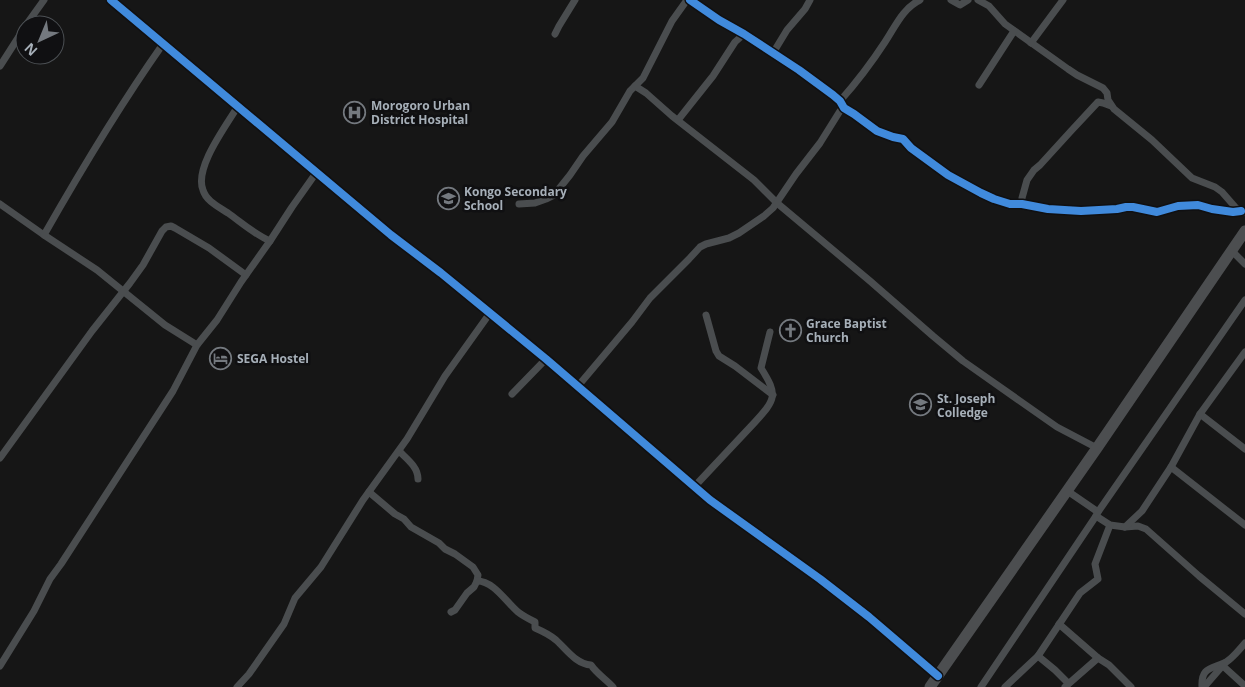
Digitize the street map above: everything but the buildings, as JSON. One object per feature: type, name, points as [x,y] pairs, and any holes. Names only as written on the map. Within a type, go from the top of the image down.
[{"type":"highway","points":[[930,687],[1245,231]]},
{"type":"street","points":[[34,15],[44,0]]},
{"type":"street","points":[[110,0],[391,235],[546,359],[694,487],[820,579],[869,617],[938,676]]},
{"type":"street","points":[[555,34],[575,0]]},
{"type":"street","points":[[518,204],[535,203],[554,195],[583,156],[612,122],[626,98],[643,78],[672,21],[689,0],[800,70],[876,131],[894,138],[903,139],[925,160],[958,181],[994,199],[1010,204],[1081,211],[1133,207],[1149,212],[1157,212],[1178,206],[1198,205],[1212,209],[1243,212]]},
{"type":"street","points":[[773,53],[787,30],[805,9],[810,0]]},
{"type":"street","points":[[578,386],[650,298],[700,247],[739,233],[764,216],[777,203],[796,174],[820,144],[854,85],[896,24],[905,12],[920,0]]},
{"type":"street","points":[[951,0],[960,5],[968,0]]},
{"type":"street","points":[[978,0],[988,3],[1001,21],[1031,43],[1077,75],[1103,88],[1107,93],[1111,106]]},
{"type":"street","points":[[1031,43],[1063,0]]},
{"type":"street","points":[[979,85],[1014,31]]},
{"type":"street","points":[[678,120],[713,76],[735,42],[744,34]]},
{"type":"street","points":[[0,66],[15,43]]},
{"type":"street","points":[[44,235],[93,151],[163,44]]},
{"type":"street","points":[[635,86],[646,92],[672,116],[754,180],[777,203],[963,361],[1057,426],[1096,448]]},
{"type":"street","points":[[1022,204],[1027,180],[1034,170],[1098,102],[1103,102],[1111,106],[1152,140],[1192,178],[1215,187],[1236,208],[1243,212]]},
{"type":"street","points":[[238,106],[204,166],[201,178],[202,190],[208,199],[252,232],[270,242]]},
{"type":"street","points":[[0,666],[34,612],[50,579],[173,391],[197,345],[217,320],[316,173]]},
{"type":"street","points":[[0,204],[97,270],[165,325],[197,345]]},
{"type":"street","points":[[0,458],[92,331],[143,265],[166,227],[171,226],[201,243],[246,275]]},
{"type":"street","points":[[1232,251],[1245,264]]},
{"type":"street","points":[[981,687],[1097,514],[1245,300]]},
{"type":"street","points":[[237,687],[284,624],[295,598],[321,566],[369,492],[399,451],[445,376],[490,313]]},
{"type":"street","points":[[706,315],[716,351],[720,356],[773,396]]},
{"type":"street","points":[[694,487],[762,414],[773,396],[772,387],[761,368],[770,332]]},
{"type":"street","points":[[1125,527],[1142,511],[1171,467],[1200,414],[1243,355]]},
{"type":"street","points":[[512,394],[546,359]]},
{"type":"street","points":[[1200,414],[1245,449]]},
{"type":"street","points":[[399,451],[413,464],[419,475],[418,479]]},
{"type":"street","points":[[1171,467],[1245,525]]},
{"type":"street","points":[[1066,490],[1110,525],[1138,526],[1146,529],[1245,614]]},
{"type":"street","points":[[369,492],[395,514],[404,519],[410,527],[439,543],[473,567],[478,575],[474,587],[467,593],[455,610],[450,612]]},
{"type":"street","points":[[1007,686],[1038,656],[1080,593],[1098,579],[1095,564],[1110,525]]},
{"type":"street","points":[[477,581],[484,581],[519,612],[535,622],[535,628],[555,639],[579,662],[591,665],[613,687]]},
{"type":"street","points":[[1059,624],[1098,658],[1109,665],[1131,687]]},
{"type":"street","points":[[1203,687],[1201,678],[1206,671],[1214,666],[1224,664],[1245,644]]},
{"type":"street","points":[[1038,656],[1055,670],[1067,685],[1098,658]]},
{"type":"street","points":[[1224,664],[1245,686]]},
{"type":"cycle path","points":[[111,0],[391,235],[441,273],[546,359],[710,500],[820,579],[869,617],[938,676]]},
{"type":"cycle path","points":[[690,0],[799,70],[833,95],[844,108],[877,131],[903,139],[911,148],[948,175],[994,199],[1010,204],[1081,211],[1133,207],[1157,212],[1178,206],[1198,205],[1233,212],[1241,211]]},
{"type":"place","name":"Morogoro Urban District Hospital","points":[[355,112]]},
{"type":"place","name":"Kongo Secondary School","points":[[448,198]]},
{"type":"place","name":"Grace Baptist Church","points":[[790,330]]},
{"type":"place","name":"SEGA Hostel","points":[[221,358]]},
{"type":"place","name":"St. Joseph Colledge","points":[[921,405]]}]
